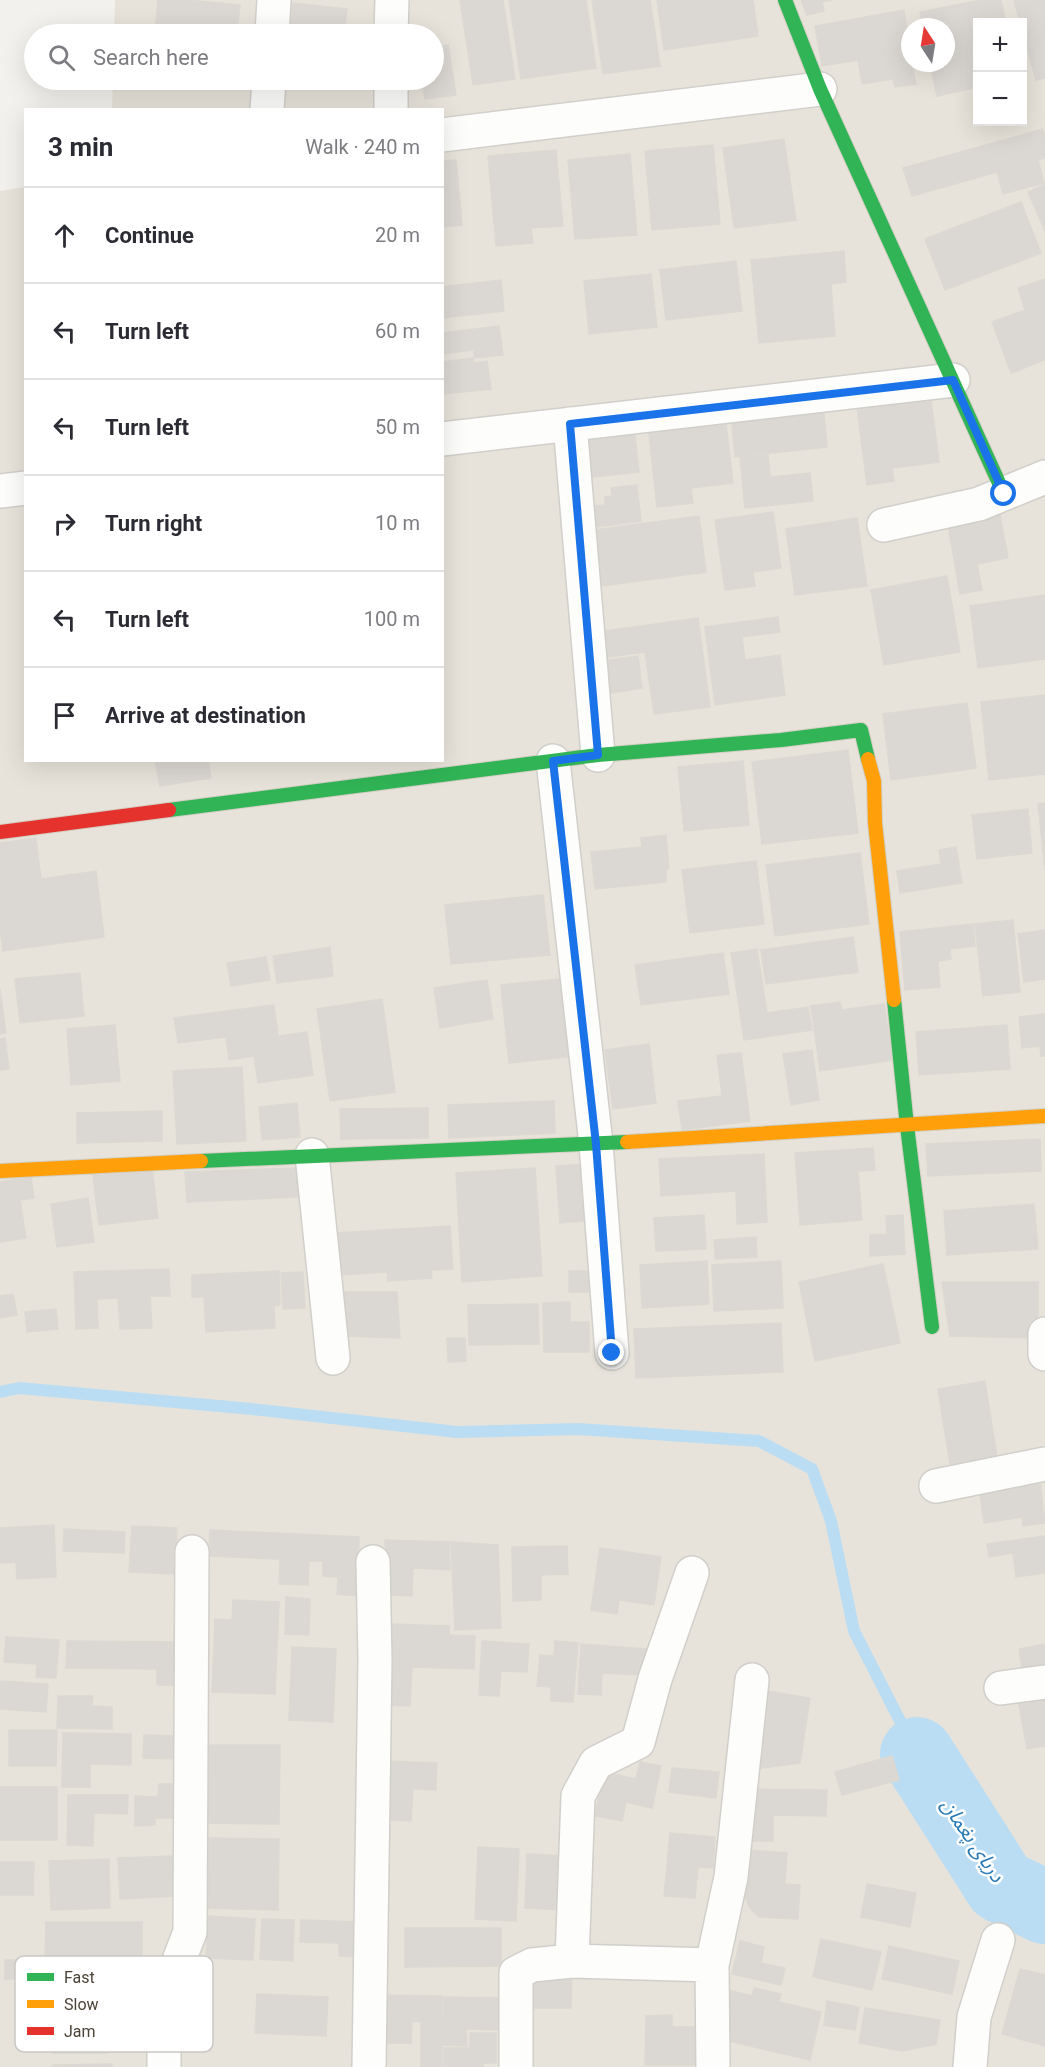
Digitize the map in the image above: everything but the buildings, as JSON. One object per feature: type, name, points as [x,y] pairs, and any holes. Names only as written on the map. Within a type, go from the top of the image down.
[{"type":"street","points":[[273,24],[274,0]]},
{"type":"street","points":[[392,0],[392,24]]},
{"type":"street","points":[[786,0],[820,89],[1004,494]]},
{"type":"street","points":[[444,135],[820,89]]},
{"type":"street","points":[[267,108],[268,90]]},
{"type":"street","points":[[391,90],[391,108]]},
{"type":"street","points":[[444,439],[953,380]]},
{"type":"street","points":[[570,424],[598,755]]},
{"type":"street","points":[[884,525],[979,504],[1045,477]]},
{"type":"street","points":[[0,491],[24,488]]},
{"type":"street","points":[[0,832],[598,755],[780,740],[861,730],[874,782],[875,823],[907,1126],[932,1327]]},
{"type":"street","points":[[553,761],[596,1144],[612,1353]]},
{"type":"street","points":[[0,1171],[312,1155],[596,1144],[1045,1116]]},
{"type":"street","points":[[312,1155],[333,1358]]},
{"type":"street","points":[[1045,1334],[1045,1354]]},
{"type":"street","points":[[936,1486],[1045,1464]]},
{"type":"street","points":[[181,1956],[190,1932],[192,1552]]},
{"type":"street","points":[[369,2067],[375,1660],[373,1562]]},
{"type":"street","points":[[572,1961],[578,1796],[596,1763],[638,1742],[655,1679],[693,1573]]},
{"type":"street","points":[[713,2067],[712,1965],[731,1876],[752,1680]]},
{"type":"street","points":[[1001,1688],[1045,1682]]},
{"type":"street","points":[[970,2067],[974,2017],[998,1940]]},
{"type":"street","points":[[516,2067],[516,1973],[532,1965],[572,1961],[712,1965]]},
{"type":"shaded area","points":[[115,0],[1045,0],[1045,2067],[0,2067],[0,191],[24,187],[24,762],[444,762],[444,108],[112,108],[113,90],[444,90],[444,24],[114,24]]},
{"type":"waterway","points":[[0,1392],[19,1388],[252,1409],[457,1432],[578,1429],[759,1441],[812,1469],[831,1521],[854,1631],[917,1754]]},
{"type":"waterway","name":"دریای پغمان","points":[[917,1754],[1001,1886],[1045,1907]]},
{"type":"traffic: fast","points":[[785,0],[820,89],[1004,494]]},
{"type":"traffic: fast","points":[[169,810],[598,755],[781,740],[861,730],[868,759]]},
{"type":"traffic: fast","points":[[894,1000],[932,1327]]},
{"type":"traffic: fast","points":[[201,1161],[627,1142]]},
{"type":"traffic: slow","points":[[868,759],[874,781],[875,823],[894,1000]]},
{"type":"traffic: slow","points":[[627,1142],[1045,1116]]},
{"type":"traffic: slow","points":[[0,1171],[201,1161]]},
{"type":"traffic: jam","points":[[0,832],[169,810]]},
{"type":"route","points":[[612,1353],[596,1144],[553,761],[598,755],[570,424],[953,380],[1004,494]]}]
